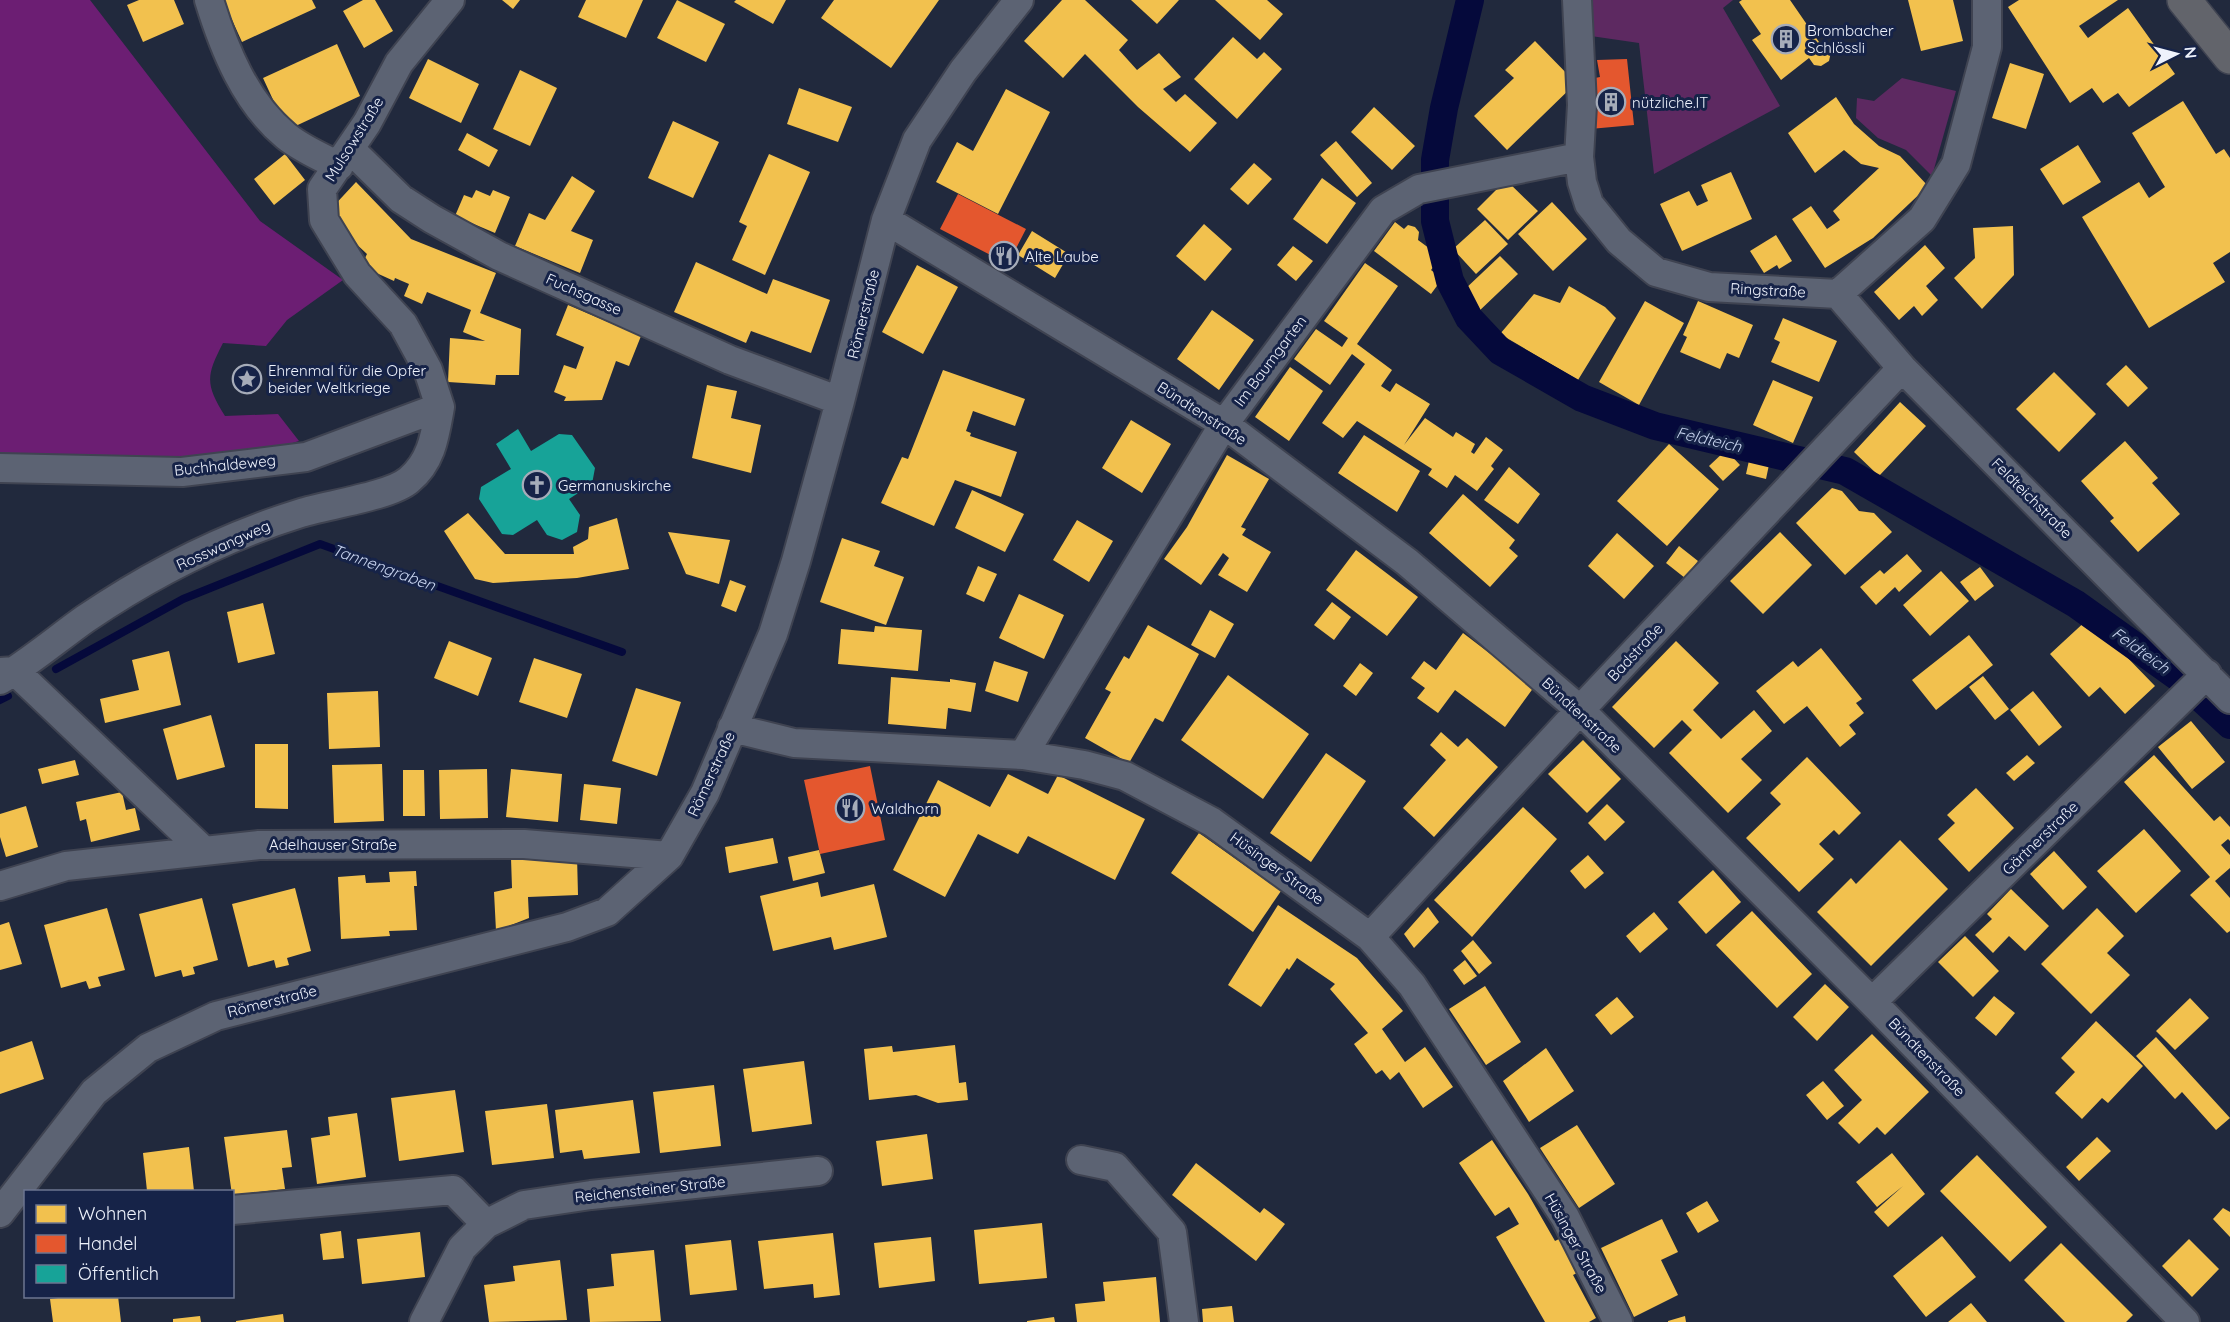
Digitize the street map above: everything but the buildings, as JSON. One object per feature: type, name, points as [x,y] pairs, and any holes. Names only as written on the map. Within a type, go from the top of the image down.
[{"type":"main road","points":[[2184,0],[2230,57]]},
{"type":"street","name":"Fuchsgasse","points":[[209,0],[237,72],[257,105],[286,136],[311,153],[344,157],[432,219],[499,256],[730,360],[840,401]]},
{"type":"street","name":"Mulsowstraße","points":[[441,407],[428,370],[403,324],[357,274],[324,220],[322,189],[344,157],[399,63],[450,0]]},
{"type":"street","name":"Ringstraße","points":[[1577,0],[1582,105],[1579,157],[1589,204],[1619,242],[1656,272],[1709,287],[1838,294]]},
{"type":"street","points":[[1838,294],[1922,219],[1956,164],[1988,46],[1987,0]]},
{"type":"street","name":"Römerstraße","points":[[0,1213],[94,1092],[148,1048],[216,1016],[567,927],[608,912],[669,856],[705,793],[773,634],[796,561],[840,401],[886,220],[917,140],[1010,3]]},
{"type":"street","name":"Im Baumgarten","points":[[1023,755],[1224,424],[1383,210],[1434,186],[1579,157]]},
{"type":"street","name":"Bündtenstraße","points":[[886,220],[1224,424],[1407,562],[1580,710],[1872,1002],[2185,1322]]},
{"type":"street","name":"Feldteichstraße","points":[[1838,294],[1902,368],[2196,684],[2229,697]]},
{"type":"street","name":"Badstraße","points":[[1370,938],[1580,710],[1902,368]]},
{"type":"street","name":"Buchhaldeweg","points":[[0,468],[182,472],[306,456],[441,407]]},
{"type":"street","name":"Rosswangweg","points":[[204,851],[5,674],[86,619],[159,574],[235,536],[302,512],[372,495],[408,482],[430,455],[441,407]]},
{"type":"street","name":"Gärtnerstraße","points":[[1872,1002],[2196,684]]},
{"type":"street","name":"Hüsinger Straße","points":[[732,728],[794,743],[1023,755],[1084,765],[1125,776],[1221,828],[1370,938],[1412,985],[1565,1217],[1618,1322]]},
{"type":"street","name":"Adelhauser Straße","points":[[0,886],[66,866],[259,845],[513,844],[669,856]]},
{"type":"street","points":[[1081,1160],[1115,1167],[1172,1232],[1184,1322]]},
{"type":"street","name":"Reichensteiner Straße","points":[[424,1322],[462,1248],[486,1224],[524,1205],[591,1195],[818,1171]]},
{"type":"street","points":[[234,1210],[453,1190],[486,1224]]},
{"type":"shaded area","points":[[0,0],[90,0],[260,221],[343,280],[287,320],[266,346],[223,343],[213,364],[211,388],[225,416],[278,414],[299,441],[254,455],[0,466]]},
{"type":"shaded area","points":[[1588,0],[1733,0],[1723,8],[1780,106],[1654,174],[1639,43],[1584,35]]},
{"type":"shaded area","points":[[1902,78],[1956,91],[1932,176],[1906,150],[1878,138],[1856,118],[1857,98],[1874,101]]},
{"type":"waterway","name":"Feldteich","points":[[1470,0],[1444,108],[1435,160],[1435,221],[1450,281],[1469,318],[1500,351],[1582,398],[1655,426],[1845,471],[2076,604],[2178,677],[2230,725]]},
{"type":"waterway","name":"Tannengraben","points":[[56,669],[183,599],[320,544],[622,652]]},
{"type":"waterway","name":"Tannengraben","points":[[0,700],[8,696]]},
{"type":"place","name":"Brombacher Schlössli","points":[[1786,39]]},
{"type":"place","name":"nützliche.IT","points":[[1611,102]]},
{"type":"place","name":"Alte Laube","points":[[1004,256]]},
{"type":"place","name":"Ehrenmal für die Opfer beider Weltkriege","points":[[247,379]]},
{"type":"place","name":"Germanuskirche","points":[[537,485]]},
{"type":"place","name":"Waldhorn","points":[[850,808]]}]
